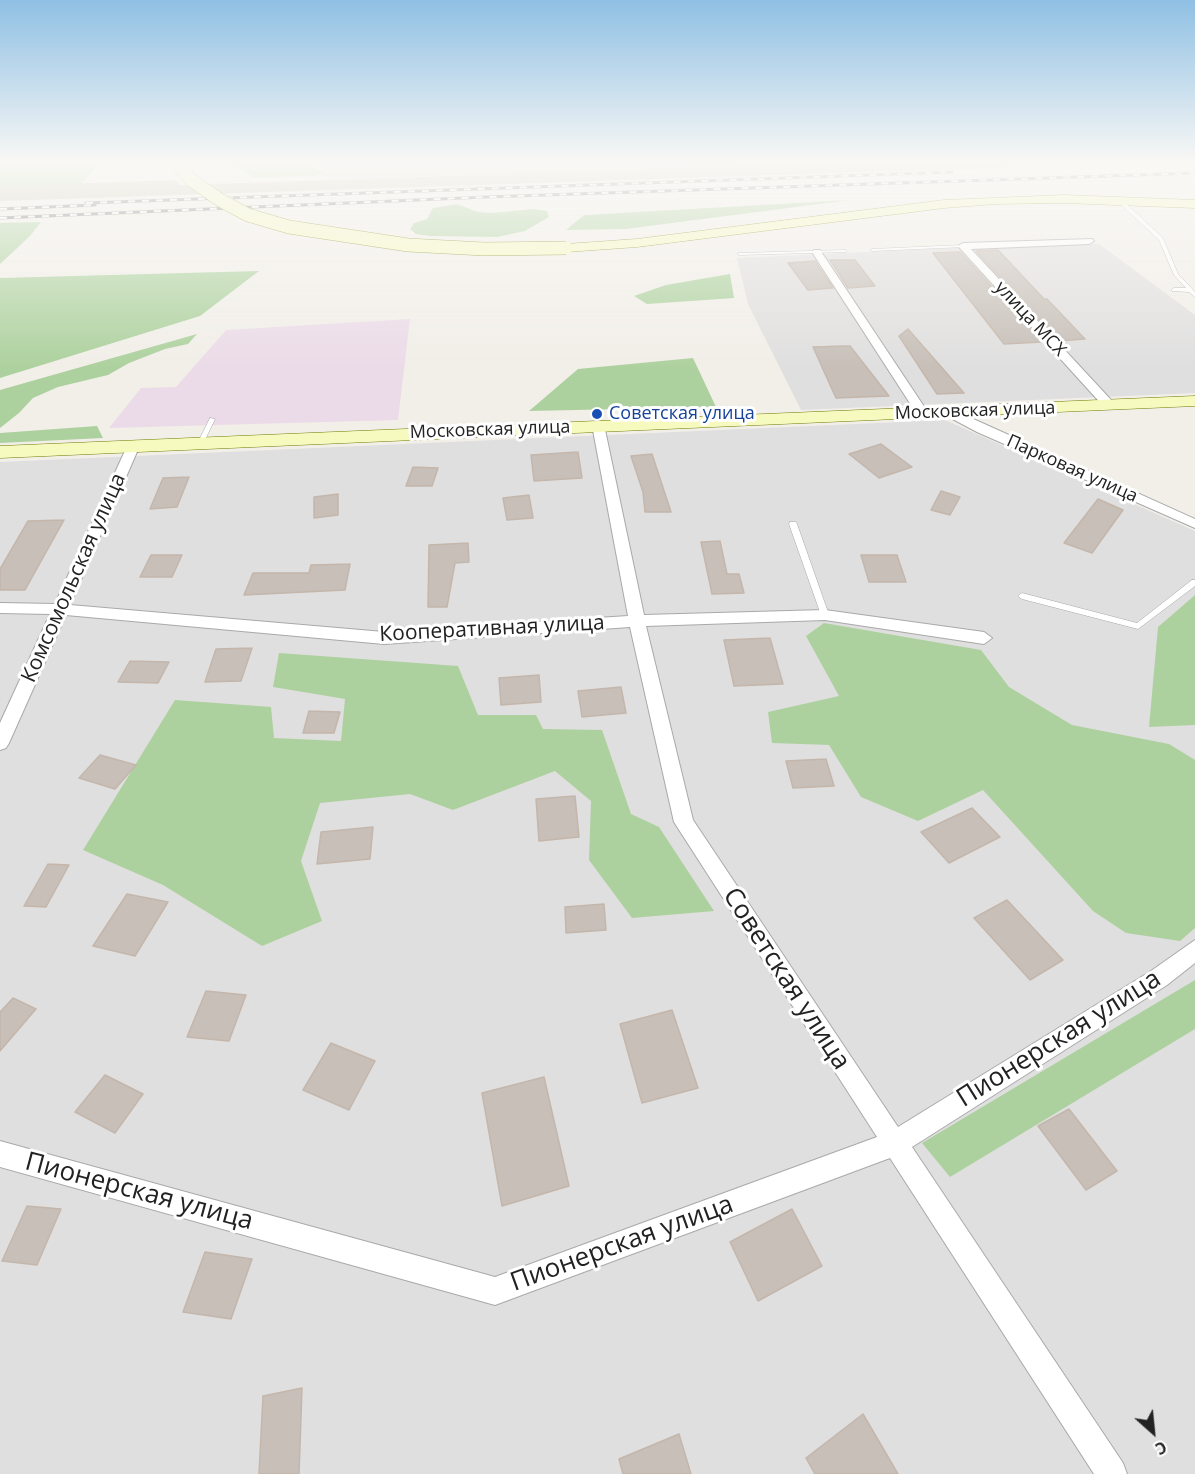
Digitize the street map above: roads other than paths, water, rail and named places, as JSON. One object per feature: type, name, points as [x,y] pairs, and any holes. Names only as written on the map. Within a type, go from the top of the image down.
[{"type":"street","points":[[314,231],[408,245],[484,249],[566,248],[736,231]]},
{"type":"street","points":[[963,246],[1089,241]]},
{"type":"street","name":"улица МСХ","points":[[963,246],[1109,405]]},
{"type":"street","points":[[817,252],[919,408],[917,413]]},
{"type":"street","name":"Московская улица","points":[[0,452],[1195,401]]},
{"type":"street","name":"Парковая улица","points":[[949,412],[981,429],[1195,524]]},
{"type":"street","name":"Советская улица","points":[[598,425],[637,621],[684,822],[1112,1474]]},
{"type":"street","name":"Комсомольская улица","points":[[0,743],[134,445]]},
{"type":"street","name":"Кооперативная улица","points":[[0,608],[60,609],[384,638],[637,621],[825,615],[984,638]]},
{"type":"street","name":"Пионерская улица","points":[[0,1154],[495,1291],[893,1143],[1159,978],[1195,950]]},
{"type":"lane","points":[[1152,231],[1161,239],[1176,275],[1195,295]]},
{"type":"lane","points":[[872,249],[963,246]]},
{"type":"lane","points":[[740,254],[844,251]]},
{"type":"lane","points":[[1174,290],[1189,290]]},
{"type":"lane","points":[[201,442],[212,419]]},
{"type":"lane","points":[[793,524],[825,615]]},
{"type":"lane","points":[[1022,596],[1137,626],[1195,582]]},
{"type":"place","name":"Советская улица","points":[[597,414]]}]
